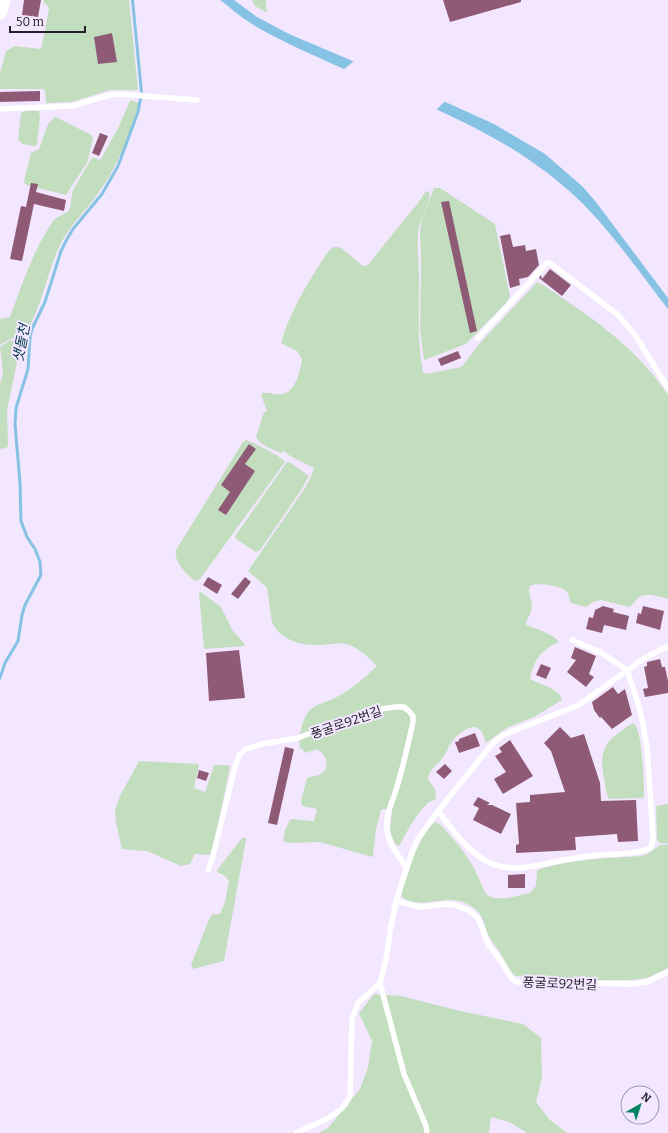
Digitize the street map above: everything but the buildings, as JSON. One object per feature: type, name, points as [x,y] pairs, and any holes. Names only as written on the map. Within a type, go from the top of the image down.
[{"type":"street","points":[[0,12],[3,0]]},
{"type":"lane","points":[[0,109],[72,106],[118,94],[197,100]]},
{"type":"lane","points":[[478,338],[547,264],[550,263],[618,315],[635,335],[668,388]]},
{"type":"lane","points":[[438,810],[458,838],[489,863],[500,866],[524,868],[563,860],[640,851],[650,848],[653,836],[647,747],[639,706],[627,670],[600,652],[572,640]]},
{"type":"lane","points":[[427,1133],[426,1126],[404,1074],[380,983],[386,959],[396,901],[406,867],[418,839],[438,810],[493,743],[503,735],[578,705],[643,659],[668,646]]},
{"type":"lane","name":"풍굴로92번길","points":[[208,870],[213,856],[235,767],[242,752],[251,747],[304,736],[366,712],[396,706],[404,707],[409,711],[413,716],[413,722],[396,790],[388,813],[386,828],[395,850],[406,867]]},
{"type":"lane","name":"풍굴로92번길","points":[[396,901],[421,907],[446,904],[455,905],[470,911],[478,918],[486,940],[514,981],[632,984],[647,982],[668,972]]},
{"type":"lane","points":[[296,1133],[332,1116],[346,1105],[350,1095],[352,1019],[358,1003],[380,983]]},
{"type":"green space","points":[[44,0],[129,0],[138,90],[110,90],[72,102],[46,103],[45,91],[43,89],[0,89],[0,73],[6,51],[15,46],[41,49],[49,9],[44,3]]},
{"type":"green space","points":[[252,0],[266,0],[267,13],[255,6]]},
{"type":"green space","points":[[131,100],[139,103],[132,126],[118,161],[95,198],[69,230],[61,243],[52,265],[39,306],[26,335],[10,339],[0,345],[0,319],[10,317],[28,268],[46,232],[57,217],[66,213],[70,209],[73,190],[91,159],[93,157],[99,160],[101,159]]},
{"type":"green space","points":[[27,110],[39,111],[40,118],[37,145],[34,146],[23,144],[18,140],[21,113]]},
{"type":"green space","points":[[56,117],[91,135],[93,138],[88,161],[66,195],[30,186],[25,184],[24,181],[31,153],[39,149],[49,123]]},
{"type":"green space","points":[[434,188],[440,188],[495,224],[510,296],[506,303],[466,344],[424,360],[420,329],[420,231],[422,219]]},
{"type":"green space","points":[[426,191],[429,192],[429,195],[418,232],[419,338],[423,372],[426,374],[461,367],[479,344],[537,282],[596,322],[622,343],[647,368],[668,395],[668,599],[653,595],[645,595],[638,598],[629,607],[601,600],[593,602],[586,607],[571,603],[567,592],[555,586],[538,584],[530,586],[529,591],[532,609],[526,625],[548,634],[559,642],[547,648],[539,656],[530,679],[558,692],[562,700],[534,717],[507,728],[486,743],[482,732],[476,727],[469,728],[458,734],[429,776],[428,779],[435,789],[436,799],[429,802],[421,810],[399,846],[395,844],[390,831],[392,810],[381,810],[376,829],[372,857],[320,842],[289,843],[283,841],[285,830],[290,820],[314,821],[317,809],[302,806],[301,801],[307,778],[322,773],[327,764],[324,755],[318,750],[306,753],[300,748],[300,734],[307,713],[312,708],[335,698],[346,691],[362,680],[377,666],[360,651],[344,643],[315,645],[293,641],[281,634],[272,622],[267,588],[248,571],[305,488],[314,468],[290,456],[284,451],[281,453],[267,447],[256,437],[264,412],[267,411],[261,395],[263,393],[282,394],[287,392],[294,385],[296,380],[302,359],[297,351],[281,343],[289,319],[328,252],[334,247],[341,248],[363,266],[368,265]]},
{"type":"green space","points":[[18,339],[19,353],[7,410],[8,446],[0,449],[0,384],[3,373],[0,347],[9,341]]},
{"type":"green space","points":[[246,440],[261,446],[285,462],[200,579],[195,581],[188,575],[179,563],[176,550],[243,442]]},
{"type":"green space","points":[[287,462],[291,463],[309,476],[265,543],[260,550],[256,552],[236,539],[235,536]]},
{"type":"green space","points":[[201,592],[221,607],[233,631],[245,646],[204,649],[199,593]]},
{"type":"green space","points":[[634,723],[637,728],[641,747],[644,797],[609,799],[602,768],[604,752],[610,740]]},
{"type":"green space","points":[[139,761],[198,764],[199,766],[194,788],[205,792],[214,765],[228,765],[230,767],[216,835],[210,855],[195,854],[190,864],[181,866],[147,851],[122,849],[116,823],[115,810],[120,796]]},
{"type":"green space","points":[[668,804],[668,844],[660,843],[657,840],[656,806]]},
{"type":"green space","points":[[435,822],[441,825],[461,848],[473,866],[486,894],[494,898],[508,898],[530,893],[536,886],[537,870],[550,866],[601,858],[641,856],[647,854],[660,845],[668,845],[668,968],[647,978],[631,980],[592,980],[514,975],[490,938],[482,918],[475,909],[465,903],[455,901],[446,900],[419,903],[402,897],[407,875],[419,844],[429,827]]},
{"type":"green space","points":[[242,838],[246,838],[246,840],[224,961],[193,969],[191,965],[210,917],[213,914],[220,914],[225,902],[229,881],[225,876],[217,872],[217,870]]},
{"type":"green space","points":[[374,994],[401,996],[460,1011],[523,1024],[541,1038],[542,1078],[536,1102],[550,1120],[567,1133],[527,1133],[509,1122],[491,1117],[489,1133],[319,1133],[328,1128],[360,1089],[368,1067],[372,1041],[359,1013]]},
{"type":"water","points":[[131,0],[134,0],[143,93],[140,92]]},
{"type":"water","points":[[220,0],[234,0],[257,17],[289,34],[388,76],[494,124],[545,154],[582,186],[596,202],[668,298],[668,309],[595,216],[567,189],[533,162],[487,134],[463,122],[273,36],[245,20]]},
{"type":"pier","points":[[355,60],[446,100],[435,111],[342,71]]},
{"type":"waterway","name":"샛돌천","points":[[0,678],[5,663],[18,641],[25,605],[41,575],[40,562],[35,549],[27,537],[21,521],[20,483],[15,424],[16,408],[28,369],[32,329],[45,302],[61,251],[67,239],[73,229],[102,194],[118,166],[138,112],[141,96]]}]
